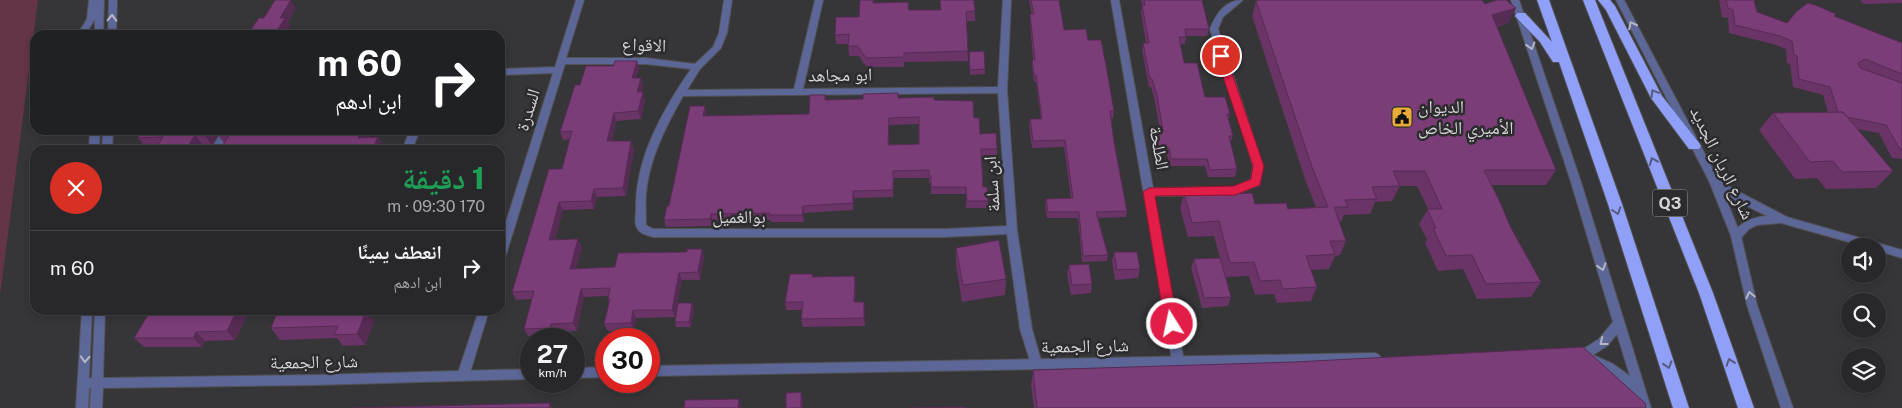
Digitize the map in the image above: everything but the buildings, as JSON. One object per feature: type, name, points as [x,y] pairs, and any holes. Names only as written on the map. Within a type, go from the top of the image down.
[{"type":"highway","points":[[1543,0],[1618,213],[1681,408]]},
{"type":"highway","name":"Q3","points":[[1589,0],[1706,292],[1746,408]]},
{"type":"highway","points":[[1604,0],[1611,9],[1657,98],[1694,146]]},
{"type":"highway","points":[[1521,16],[1537,29],[1555,54],[1592,142]]},
{"type":"street","points":[[84,30],[91,19],[93,0]]},
{"type":"street","points":[[99,30],[100,0]]},
{"type":"street","points":[[112,30],[113,0]]},
{"type":"street","name":"السدرة","points":[[505,242],[580,0]]},
{"type":"street","points":[[697,67],[718,48],[723,33],[728,0]]},
{"type":"street","points":[[798,92],[819,0]]},
{"type":"street","name":"ابن سلمة","points":[[1007,0],[1002,90],[1012,230],[1026,330],[1036,364]]},
{"type":"street","name":"الطلحة","points":[[1115,0],[1178,361]]},
{"type":"street","points":[[1149,192],[1235,191],[1256,182],[1258,166],[1214,29],[1219,16],[1238,0]]},
{"type":"street","points":[[1515,0],[1643,402]]},
{"type":"street","name":"شارع الريان الجديد","points":[[1620,0],[1694,146],[1714,181],[1736,236],[1752,304],[1788,408]]},
{"type":"street","name":"الاقواع","points":[[505,72],[644,59],[670,61],[697,67]]},
{"type":"street","name":"بوالغميل","points":[[697,67],[679,93],[651,155],[641,192],[641,226],[646,231],[653,233],[945,233],[1012,230]]},
{"type":"street","name":"ابو مجاهد","points":[[679,93],[1002,90]]},
{"type":"street","points":[[1714,181],[1750,204],[1784,220],[1848,238]]},
{"type":"street","points":[[1736,236],[1745,224],[1762,219],[1784,220]]},
{"type":"street","points":[[1886,249],[1902,254]]},
{"type":"street","points":[[82,408],[87,315]]},
{"type":"street","points":[[96,408],[100,315]]},
{"type":"street","points":[[463,376],[482,315]]},
{"type":"street","points":[[1619,322],[1610,337],[1595,349],[1575,356],[1601,362],[1624,376],[1643,402]]},
{"type":"street","name":"شارع الجمعية","points":[[660,371],[1392,358]]},
{"type":"street","name":"شارع الجمعية","points":[[84,383],[315,380],[520,374]]},
{"type":"shaded area","points":[[0,0],[38,0],[34,30],[30,30],[30,62],[0,296]]},
{"type":"place","name":"الديوان الأميري الخاص","points":[[1402,117]]},
{"type":"route","points":[[1172,324],[1149,192],[1235,191],[1256,182],[1258,166],[1221,56]]}]
